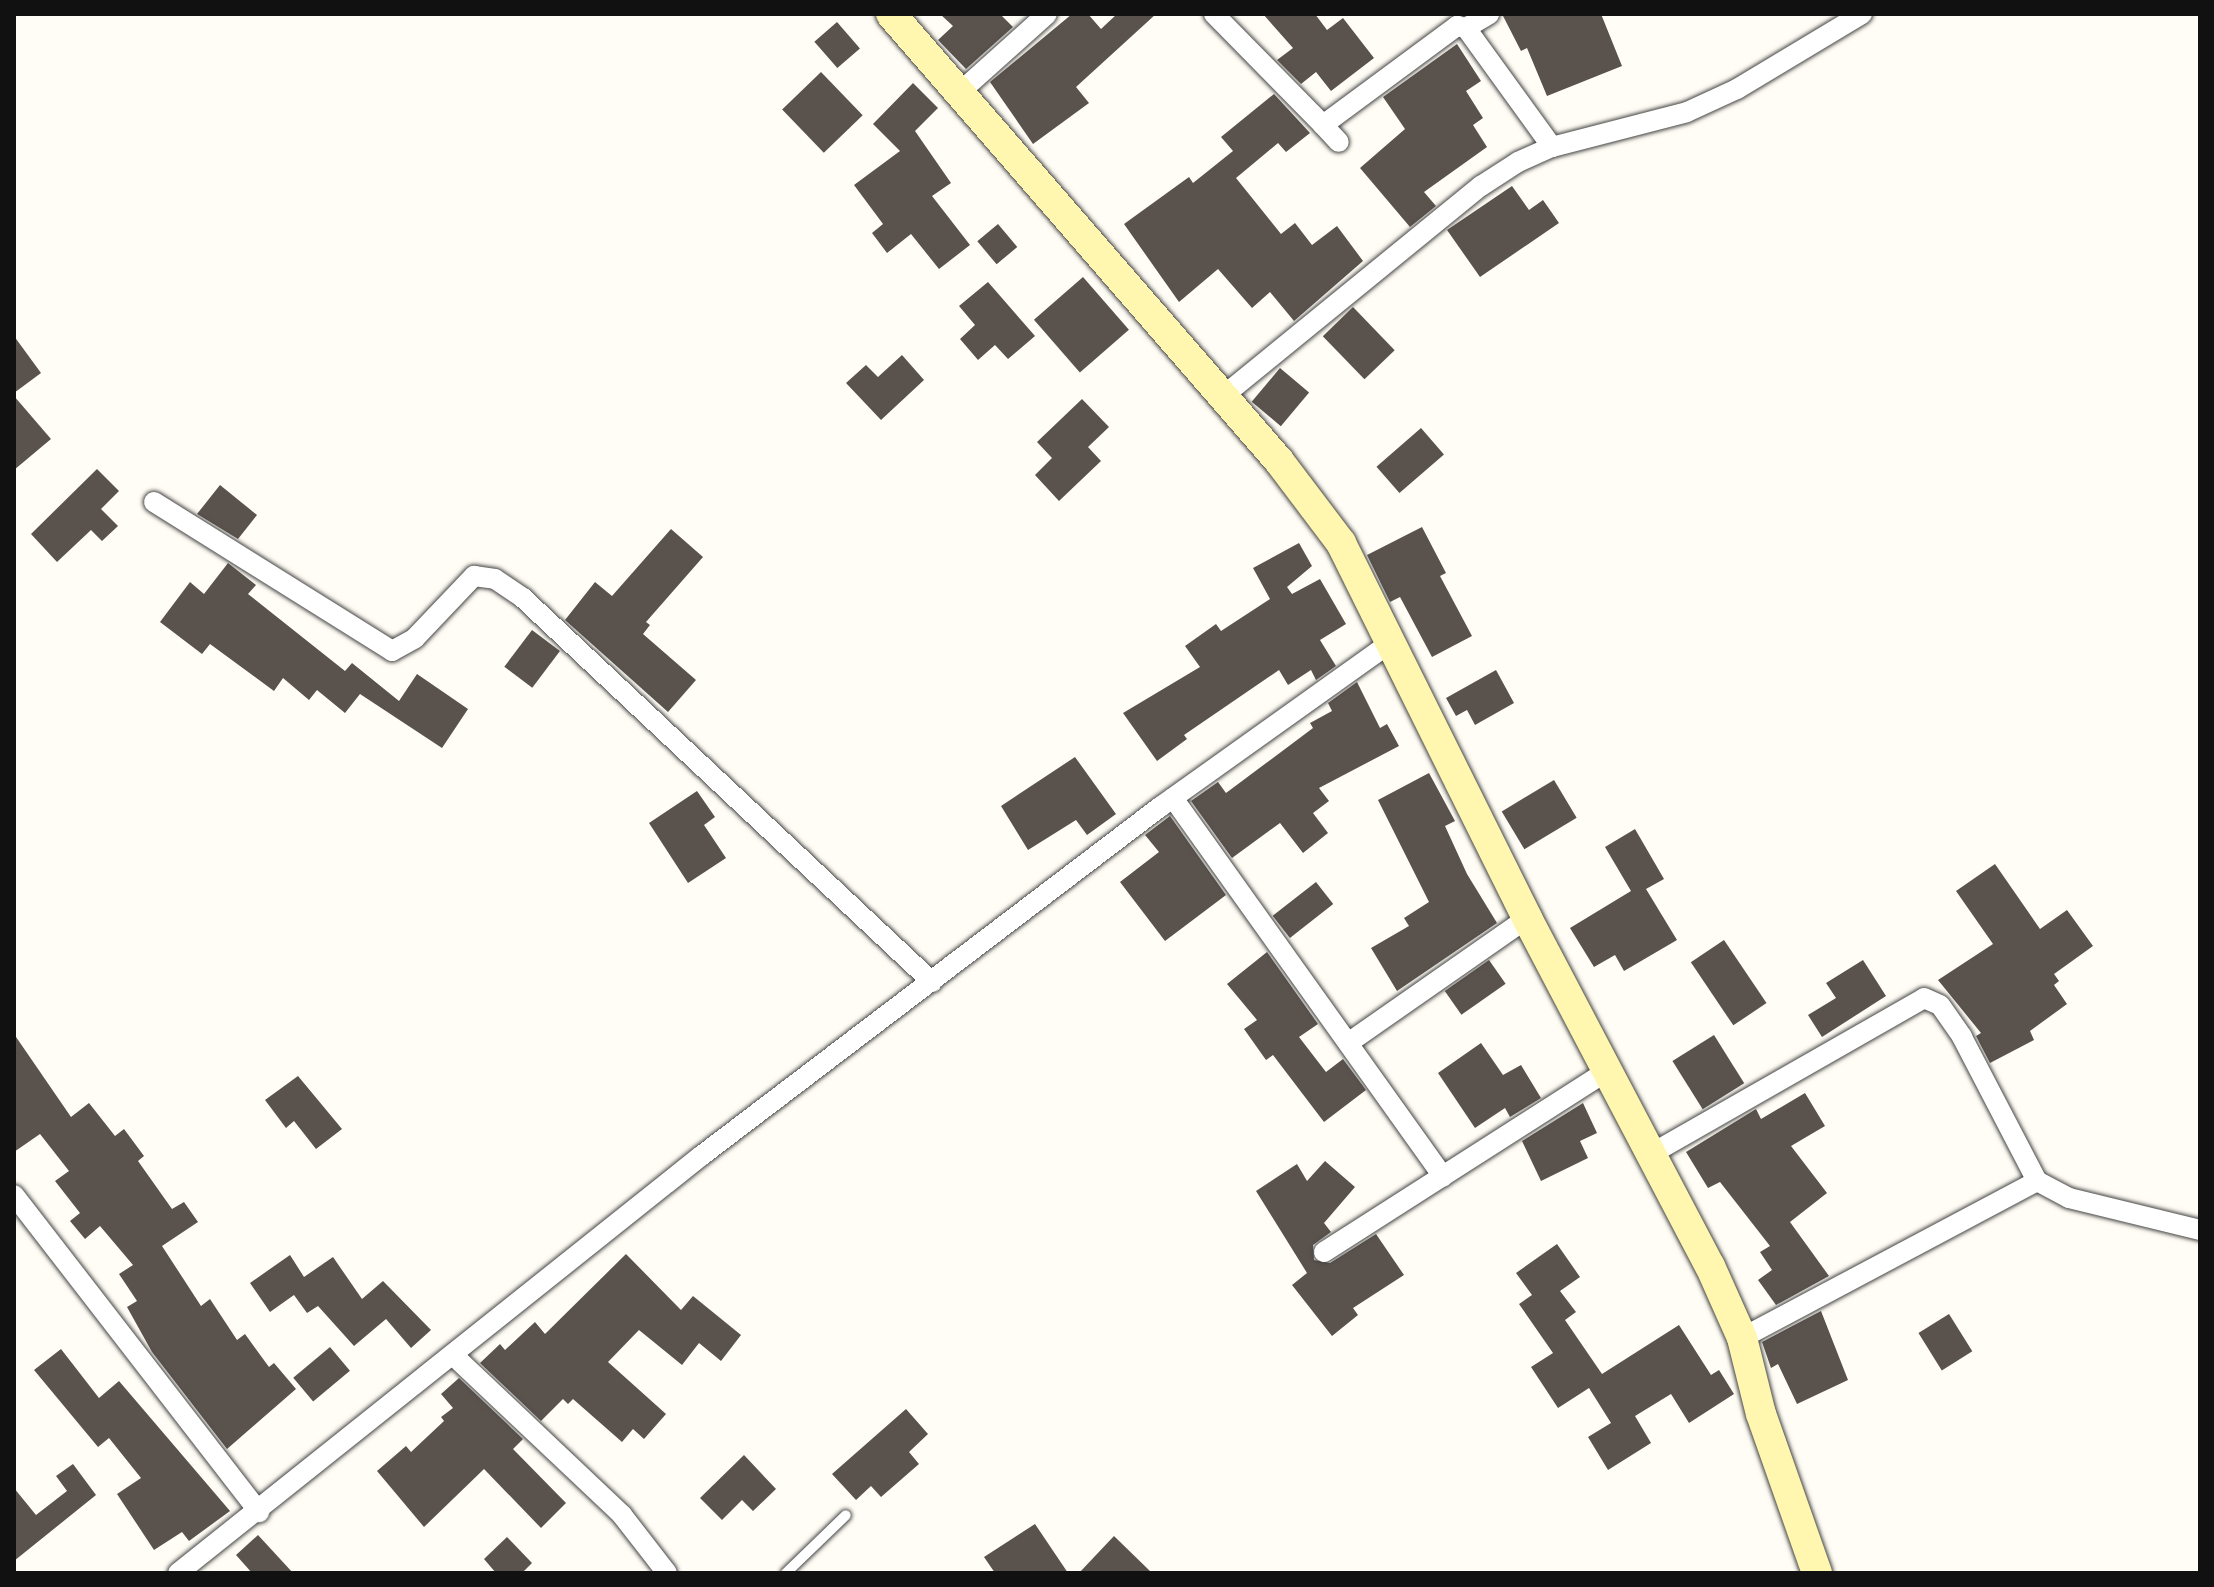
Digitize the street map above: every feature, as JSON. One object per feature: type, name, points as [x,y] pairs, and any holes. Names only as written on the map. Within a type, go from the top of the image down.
[{"type":"street","points":[[891,14],[1222,397],[1341,543],[1393,641],[1527,918],[1651,1154],[1742,1338],[1761,1414],[1817,1573]]},
{"type":"street","points":[[959,93],[1047,14]]},
{"type":"street","points":[[1214,14],[1339,142]]},
{"type":"street","points":[[1466,28],[1489,14]]},
{"type":"street","points":[[1222,397],[1481,186],[1552,147],[1687,112],[1737,89],[1862,14]]},
{"type":"street","points":[[1323,125],[1457,26],[1466,28],[1552,147]]},
{"type":"street","points":[[154,502],[381,648],[392,651],[409,644],[474,576],[495,579],[523,598],[932,982]]},
{"type":"street","points":[[178,1573],[259,1512],[701,1156],[1173,798],[1393,641]]},
{"type":"street","points":[[1173,798],[1351,1041],[1443,1176]]},
{"type":"street","points":[[1351,1041],[1527,918]]},
{"type":"street","points":[[1651,1154],[1924,998],[1940,1005],[1962,1037],[2037,1181],[2069,1198],[2200,1230]]},
{"type":"street","points":[[1324,1252],[1607,1071]]},
{"type":"street","points":[[1742,1338],[2037,1181]]},
{"type":"street","points":[[14,1195],[259,1512]]},
{"type":"street","points":[[454,1356],[622,1515],[667,1573]]},
{"type":"lane","points":[[786,1573],[846,1515]]},
{"type":"building","points":[[940,14],[1000,14],[1013,27],[966,69],[938,40],[953,26]]},
{"type":"building","points":[[1072,14],[1088,14],[1101,29],[1117,14],[1156,14],[1076,87],[1089,103],[1033,144],[990,82]]},
{"type":"building","points":[[1263,14],[1315,14],[1327,30],[1343,18],[1374,58],[1331,91],[1316,72],[1301,84],[1277,60],[1293,48]]},
{"type":"building","points":[[1502,14],[1601,14],[1622,66],[1547,96],[1527,48],[1521,51]]},
{"type":"building","points":[[837,22],[860,48],[837,68],[814,42]]},
{"type":"building","points":[[1457,44],[1481,81],[1466,91],[1483,118],[1473,125],[1487,147],[1424,192],[1436,206],[1410,227],[1360,168],[1405,129],[1383,97]]},
{"type":"building","points":[[821,72],[863,115],[824,153],[782,110]]},
{"type":"building","points":[[913,83],[938,108],[915,131],[951,183],[932,196],[970,245],[939,269],[911,234],[887,253],[872,233],[883,224],[854,185],[900,151],[873,124]]},
{"type":"building","points":[[1274,94],[1310,133],[1286,152],[1278,143],[1236,178],[1281,234],[1295,223],[1312,245],[1337,226],[1363,261],[1294,321],[1270,292],[1252,308],[1218,269],[1179,302],[1124,224],[1189,177],[1193,183],[1233,151],[1221,137]]},
{"type":"building","points":[[1512,186],[1529,210],[1543,200],[1559,223],[1480,277],[1447,230]]},
{"type":"building","points":[[998,224],[1017,247],[997,264],[977,241]]},
{"type":"building","points":[[1083,277],[1129,330],[1080,372],[1034,320]]},
{"type":"building","points":[[988,282],[1035,336],[1008,359],[995,345],[978,360],[960,339],[975,325],[959,306]]},
{"type":"building","points":[[1353,307],[1395,350],[1364,379],[1323,336]]},
{"type":"building","points":[[14,336],[41,373],[14,393]]},
{"type":"building","points":[[902,355],[924,380],[881,420],[846,383],[866,365],[878,377]]},
{"type":"building","points":[[1280,368],[1309,392],[1281,426],[1252,402]]},
{"type":"building","points":[[14,396],[51,439],[14,470]]},
{"type":"building","points":[[1082,399],[1109,427],[1088,447],[1101,461],[1059,501],[1035,475],[1052,458],[1037,442]]},
{"type":"building","points":[[1421,428],[1444,454],[1399,493],[1376,467]]},
{"type":"building","points":[[97,469],[119,491],[101,509],[118,526],[102,541],[91,530],[57,562],[31,534]]},
{"type":"building","points":[[220,485],[257,515],[238,539],[197,514]]},
{"type":"building","points":[[1422,527],[1446,573],[1440,576],[1472,636],[1432,657],[1400,597],[1390,602],[1367,555]]},
{"type":"building","points":[[671,529],[703,557],[646,622],[650,625],[643,634],[696,680],[668,712],[565,620],[595,582],[612,596]]},
{"type":"building","points":[[1299,543],[1312,566],[1287,587],[1292,594],[1320,579],[1346,624],[1320,640],[1336,666],[1316,680],[1311,670],[1288,685],[1279,670],[1184,735],[1187,739],[1157,761],[1123,713],[1200,667],[1185,646],[1216,624],[1221,631],[1270,599],[1253,568]]},
{"type":"building","points":[[228,563],[256,585],[248,594],[345,671],[352,663],[399,701],[417,674],[468,709],[442,748],[360,694],[345,713],[317,690],[309,700],[283,678],[274,691],[210,644],[202,654],[160,622],[190,582],[204,594]]},
{"type":"building","points":[[532,630],[560,651],[532,688],[504,667]]},
{"type":"building","points":[[1496,670],[1514,703],[1475,725],[1467,710],[1456,716],[1446,698]]},
{"type":"building","points":[[1357,682],[1380,728],[1387,724],[1399,746],[1319,788],[1329,801],[1313,813],[1328,833],[1303,853],[1280,823],[1232,858],[1191,801],[1218,782],[1226,793],[1313,728],[1310,723],[1332,711],[1328,703]]},
{"type":"building","points":[[1075,757],[1116,814],[1087,835],[1076,820],[1028,850],[1001,806]]},
{"type":"building","points":[[1429,773],[1455,821],[1445,826],[1467,874],[1497,923],[1397,991],[1371,948],[1409,926],[1404,918],[1429,902],[1378,800]]},
{"type":"building","points":[[1554,780],[1577,818],[1524,849],[1502,811]]},
{"type":"building","points":[[697,791],[715,817],[704,825],[726,858],[688,883],[649,823]]},
{"type":"building","points":[[1170,816],[1226,895],[1165,941],[1120,882],[1159,852],[1145,835]]},
{"type":"building","points":[[1635,829],[1664,879],[1646,889],[1677,940],[1624,971],[1615,955],[1594,967],[1570,928],[1631,891],[1605,847]]},
{"type":"building","points":[[1995,864],[2040,929],[2067,910],[2093,946],[2054,974],[2059,981],[2054,985],[2067,1004],[2030,1031],[2034,1040],[1990,1063],[1976,1036],[1981,1033],[1938,980],[1993,944],[1956,891]]},
{"type":"building","points":[[1316,882],[1333,904],[1290,938],[1273,916]]},
{"type":"building","points":[[1724,940],[1766,1003],[1733,1025],[1691,962]]},
{"type":"building","points":[[1267,952],[1318,1024],[1299,1037],[1326,1072],[1343,1059],[1366,1090],[1324,1122],[1273,1055],[1266,1060],[1244,1029],[1257,1020],[1227,984]]},
{"type":"building","points":[[1489,960],[1506,984],[1461,1015],[1445,991]]},
{"type":"building","points":[[1863,960],[1886,996],[1822,1037],[1808,1015],[1836,998],[1826,983]]},
{"type":"building","points":[[14,1034],[71,1117],[89,1103],[115,1136],[124,1129],[144,1156],[138,1161],[172,1209],[184,1202],[198,1222],[162,1246],[201,1306],[210,1299],[237,1340],[245,1334],[269,1367],[274,1363],[296,1389],[227,1449],[152,1352],[127,1307],[137,1301],[119,1274],[133,1265],[100,1226],[85,1239],[70,1221],[80,1213],[55,1181],[69,1171],[40,1134],[14,1152]]},
{"type":"building","points":[[1714,1035],[1744,1083],[1703,1109],[1672,1061]]},
{"type":"building","points":[[1481,1043],[1503,1075],[1521,1065],[1541,1098],[1510,1117],[1505,1108],[1475,1128],[1438,1073]]},
{"type":"building","points":[[298,1076],[342,1129],[316,1149],[294,1121],[286,1128],[265,1100]]},
{"type":"building","points":[[1805,1093],[1825,1126],[1791,1146],[1827,1193],[1790,1222],[1829,1276],[1776,1305],[1758,1280],[1772,1270],[1760,1252],[1770,1246],[1720,1182],[1708,1188],[1686,1152],[1756,1109],[1761,1119]]},
{"type":"building","points":[[1583,1103],[1597,1133],[1580,1141],[1588,1158],[1541,1181],[1522,1141]]},
{"type":"building","points":[[1325,1161],[1355,1187],[1324,1223],[1331,1232],[1313,1245],[1314,1260],[1330,1263],[1376,1234],[1404,1275],[1353,1308],[1358,1315],[1332,1336],[1292,1285],[1307,1273],[1256,1191],[1297,1164],[1307,1181]]},
{"type":"building","points":[[1557,1244],[1580,1277],[1560,1291],[1576,1312],[1565,1320],[1602,1374],[1679,1325],[1711,1375],[1719,1370],[1734,1394],[1689,1423],[1671,1394],[1635,1416],[1651,1443],[1608,1470],[1588,1437],[1611,1423],[1589,1388],[1558,1408],[1531,1367],[1553,1353],[1519,1304],[1532,1295],[1516,1273]]},
{"type":"building","points":[[626,1254],[681,1310],[693,1296],[741,1335],[721,1361],[699,1343],[682,1365],[639,1330],[608,1362],[666,1414],[644,1439],[633,1429],[622,1442],[573,1399],[568,1404],[563,1399],[541,1421],[480,1363],[500,1344],[505,1350],[535,1322],[545,1334]]},
{"type":"building","points":[[290,1255],[304,1277],[333,1257],[362,1299],[383,1281],[431,1330],[411,1348],[386,1319],[354,1346],[318,1306],[307,1313],[294,1295],[270,1312],[250,1283]]},
{"type":"building","points":[[1821,1311],[1848,1380],[1797,1404],[1778,1364],[1771,1368],[1762,1342]]},
{"type":"building","points":[[1949,1314],[1972,1351],[1942,1370],[1918,1333]]},
{"type":"building","points":[[330,1347],[350,1371],[313,1402],[293,1378]]},
{"type":"building","points":[[61,1349],[99,1398],[119,1381],[230,1511],[189,1541],[182,1532],[154,1550],[117,1494],[141,1478],[109,1438],[98,1447],[34,1370]]},
{"type":"building","points":[[459,1378],[523,1439],[513,1449],[566,1503],[541,1528],[484,1469],[424,1527],[377,1471],[406,1446],[411,1452],[444,1421],[441,1417],[453,1408],[441,1394]]},
{"type":"building","points":[[906,1409],[928,1434],[909,1452],[919,1464],[881,1497],[871,1486],[856,1500],[832,1474]]},
{"type":"building","points":[[744,1455],[776,1489],[753,1511],[742,1500],[722,1520],[700,1498]]},
{"type":"building","points":[[73,1464],[96,1495],[14,1561],[14,1488],[36,1515],[67,1491],[56,1476]]},
{"type":"building","points":[[1035,1524],[1068,1573],[995,1573],[984,1557]]},
{"type":"building","points":[[258,1535],[293,1573],[252,1573],[236,1555]]},
{"type":"building","points":[[1114,1536],[1152,1573],[1079,1573]]},
{"type":"building","points":[[507,1537],[532,1563],[522,1573],[496,1573],[484,1559]]}]
